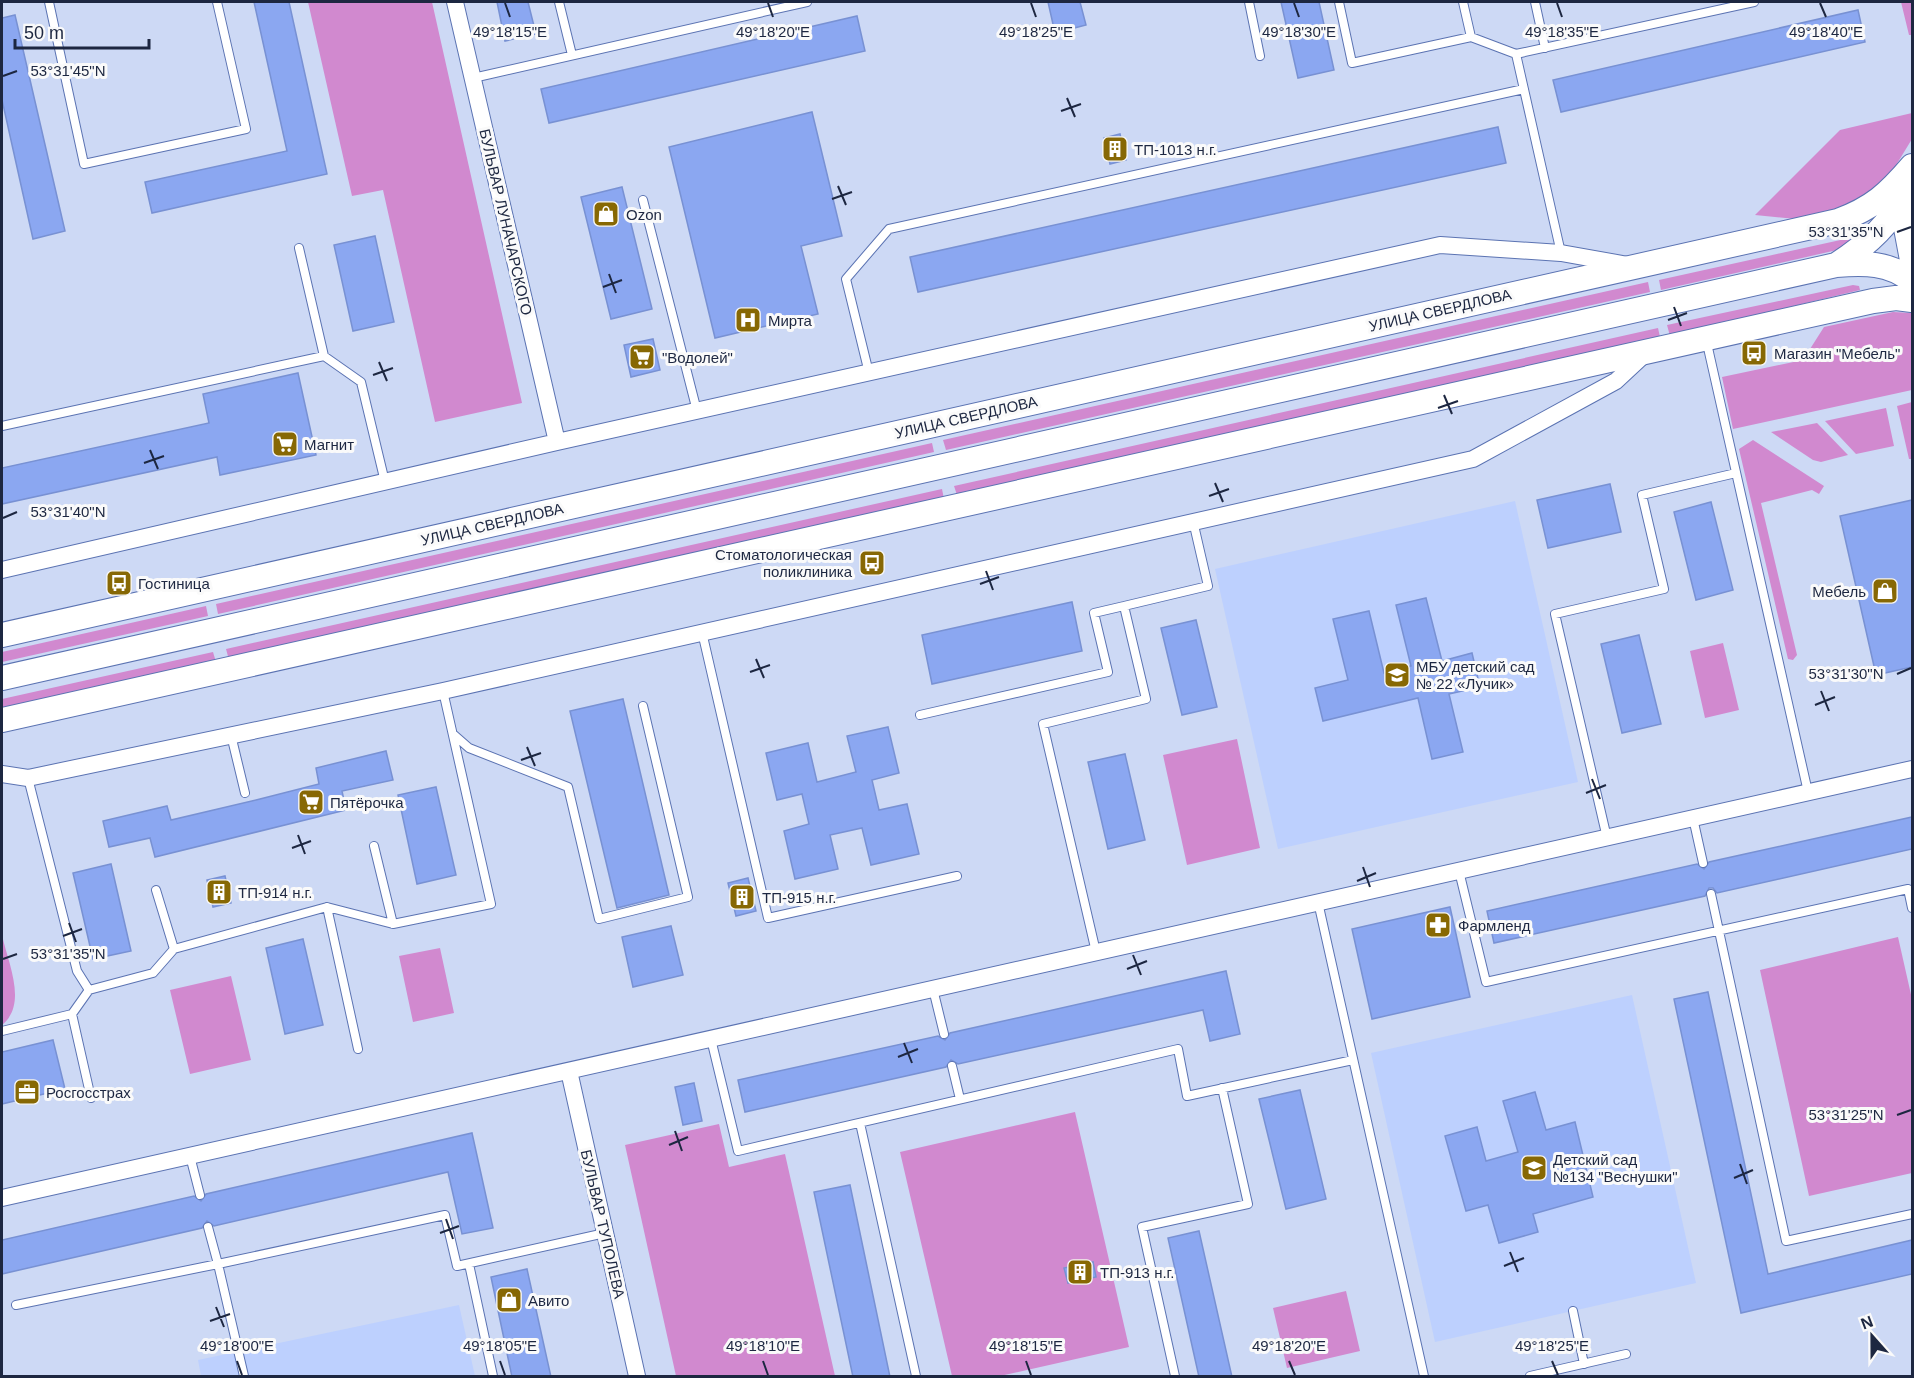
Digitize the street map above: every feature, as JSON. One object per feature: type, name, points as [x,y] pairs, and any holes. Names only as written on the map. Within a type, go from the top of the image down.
[{"type":"main road","points":[[1912,179],[1906,228],[1912,260]]},
{"type":"main road","points":[[1836,265],[1870,242],[1885,226],[1912,179]]},
{"type":"main road","name":"УЛИЦА СВЕРДЛОВА","points":[[2,635],[1838,221],[1864,211],[1912,179]]},
{"type":"main road","points":[[2,678],[1836,265],[1872,263],[1891,267],[1912,280]]},
{"type":"main road","points":[[2,720],[1873,301],[1896,298],[1912,300]]},
{"type":"street","name":"БУЛЬВАР ЛУНАЧАРСКОГО","points":[[455,2],[557,442]]},
{"type":"street","points":[[2,570],[557,442],[1440,245],[1561,253],[1632,266]]},
{"type":"street","points":[[2,774],[27,778],[443,691],[1473,459],[1616,381],[1647,352]]},
{"type":"street","points":[[2,1198],[1912,769]]},
{"type":"street","name":"БУЛЬВАР ТУПОЛЕВА","points":[[569,1071],[637,1377]]},
{"type":"lane","points":[[49,2],[84,164],[246,129],[217,2]]},
{"type":"lane","points":[[560,2],[572,55]]},
{"type":"lane","points":[[472,78],[805,2]]},
{"type":"lane","points":[[1249,2],[1260,56]]},
{"type":"lane","points":[[1339,2],[1352,63],[1471,37],[1516,54],[1754,2]]},
{"type":"lane","points":[[1463,2],[1471,37]]},
{"type":"lane","points":[[1534,2],[1545,48]]},
{"type":"lane","points":[[1516,54],[1561,253]]},
{"type":"lane","points":[[868,373],[846,279],[889,230],[1524,89]]},
{"type":"lane","points":[[643,200],[697,411]]},
{"type":"lane","points":[[299,248],[324,356],[361,382],[385,482]]},
{"type":"lane","points":[[1706,339],[1808,792]]},
{"type":"lane","points":[[2,426],[324,356]]},
{"type":"lane","points":[[1607,838],[1555,614],[1664,589],[1642,495],[1736,473]]},
{"type":"lane","points":[[920,715],[1108,672],[1094,613],[1208,586],[1192,522]]},
{"type":"lane","points":[[1096,952],[1043,724],[1146,699],[1124,606]]},
{"type":"lane","points":[[702,632],[723,736],[768,918],[957,876]]},
{"type":"lane","points":[[2,1031],[72,1014],[89,990],[153,973],[174,949],[327,907],[393,924],[491,904],[443,691]]},
{"type":"lane","points":[[453,733],[469,748],[568,787],[599,919],[688,897],[642,706]]},
{"type":"lane","points":[[231,735],[245,793]]},
{"type":"lane","points":[[27,778],[77,971],[89,990]]},
{"type":"lane","points":[[1694,818],[1703,863]]},
{"type":"lane","points":[[374,846],[393,924]]},
{"type":"lane","points":[[1459,871],[1486,982],[1908,889],[1912,908]]},
{"type":"lane","points":[[156,890],[174,949]]},
{"type":"lane","points":[[1711,894],[1721,931],[1786,1242],[1912,1214]]},
{"type":"lane","points":[[1318,902],[1424,1377]]},
{"type":"lane","points":[[327,907],[358,1048]]},
{"type":"lane","points":[[933,989],[944,1034]]},
{"type":"lane","points":[[72,1014],[91,1098]]},
{"type":"lane","points":[[711,1039],[738,1151],[1178,1049],[1187,1096],[1353,1060]]},
{"type":"lane","points":[[952,1066],[960,1099]]},
{"type":"lane","points":[[1175,1377],[1142,1227],[1248,1203],[1222,1088]]},
{"type":"lane","points":[[860,1123],[916,1377]]},
{"type":"lane","points":[[190,1156],[200,1195]]},
{"type":"lane","points":[[16,1305],[445,1215],[457,1266],[605,1233]]},
{"type":"lane","points":[[208,1227],[244,1377]]},
{"type":"lane","points":[[469,1264],[493,1377]]},
{"type":"lane","points":[[1573,1311],[1584,1364]]},
{"type":"lane","points":[[1530,1377],[1626,1354]]},
{"type":"shaded area","points":[[308,2],[432,2],[522,403],[435,422],[383,190],[352,196]]},
{"type":"shaded area","points":[[1901,2],[1912,2],[1912,35],[1909,35]]},
{"type":"shaded area","points":[[1912,113],[1912,139],[1887,180],[1867,201],[1806,220],[1755,215],[1840,130]]},
{"type":"shaded area","points":[[1845,239],[1851,240],[1846,248],[1661,290],[1659,280]]},
{"type":"shaded area","points":[[1648,282],[1650,292],[946,450],[943,440]]},
{"type":"shaded area","points":[[1853,285],[1859,286],[1860,290],[1670,336],[1667,325]]},
{"type":"shaded area","points":[[1893,312],[1912,313],[1912,390],[1733,429],[1722,377],[1803,360],[1824,327]]},
{"type":"shaded area","points":[[1658,328],[1660,337],[957,495],[954,486]]},
{"type":"shaded area","points":[[1912,402],[1912,459],[1909,459],[1897,406]]},
{"type":"shaded area","points":[[1886,408],[1894,446],[1856,454],[1825,421]]},
{"type":"shaded area","points":[[1817,423],[1848,455],[1821,462],[1813,460],[1771,432]]},
{"type":"shaded area","points":[[1753,440],[1824,486],[1819,494],[1812,490],[1761,503],[1797,655],[1793,660],[1788,659],[1739,449]]},
{"type":"shaded area","points":[[932,443],[934,452],[218,614],[216,604]]},
{"type":"shaded area","points":[[942,489],[944,499],[229,660],[226,649]]},
{"type":"shaded area","name":"МБУ детский сад № 22 «Лучик»","points":[[1515,501],[1578,782],[1278,849],[1215,569]]},
{"type":"shaded area","points":[[206,606],[208,616],[2,662],[2,652]]},
{"type":"shaded area","points":[[1723,643],[1739,710],[1705,718],[1690,651]]},
{"type":"shaded area","points":[[213,652],[216,662],[2,710],[2,699]]},
{"type":"shaded area","points":[[1237,739],[1260,848],[1187,865],[1163,755]]},
{"type":"shaded area","points":[[2,935],[15,995],[10,1016],[2,1025]]},
{"type":"shaded area","points":[[1898,937],[1912,999],[1912,1173],[1809,1196],[1760,970]]},
{"type":"shaded area","points":[[440,948],[454,1013],[413,1022],[399,956]]},
{"type":"shaded area","points":[[231,976],[251,1060],[190,1074],[170,990]]},
{"type":"shaded area","name":"Детский сад №134 \"Веснушки\"","points":[[1632,995],[1696,1283],[1435,1342],[1371,1053]]},
{"type":"shaded area","points":[[1075,1112],[1129,1347],[1000,1376],[952,1376],[900,1152]]},
{"type":"shaded area","points":[[719,1124],[729,1167],[785,1154],[835,1376],[676,1376],[625,1145]]},
{"type":"shaded area","points":[[1346,1291],[1360,1351],[1287,1368],[1273,1308]]},
{"type":"shaded area","points":[[459,1305],[475,1376],[201,1376],[198,1360]]},
{"type":"building","points":[[254,2],[289,2],[327,174],[152,213],[145,182],[287,151]]},
{"type":"building","points":[[497,2],[528,2],[536,34],[505,41]]},
{"type":"building","points":[[1048,2],[1080,2],[1086,25],[1055,33]]},
{"type":"building","points":[[1281,2],[1319,2],[1334,70],[1298,78]]},
{"type":"building","points":[[1858,10],[1865,42],[1561,112],[1553,80]]},
{"type":"building","points":[[15,15],[65,231],[33,239],[2,100],[2,18]]},
{"type":"building","points":[[857,16],[865,51],[549,123],[541,89]]},
{"type":"building","points":[[812,112],[842,236],[801,246],[818,314],[715,338],[669,147]]},
{"type":"building","points":[[1498,127],[1506,163],[918,292],[910,257]]},
{"type":"building","name":"ТП-1013 н.г.","points":[[1120,134],[1126,160],[1110,164],[1104,138]]},
{"type":"building","points":[[622,187],[652,309],[611,319],[581,197]]},
{"type":"building","points":[[375,236],[394,322],[353,331],[334,245]]},
{"type":"building","name":"\"Водолей\"","points":[[653,339],[660,370],[631,377],[624,345]]},
{"type":"building","points":[[298,373],[316,455],[220,475],[217,457],[2,504],[2,468],[209,423],[203,394]]},
{"type":"building","points":[[1610,484],[1621,532],[1548,548],[1537,500]]},
{"type":"building","name":"Мебель","points":[[1912,500],[1912,667],[1876,675],[1840,516]]},
{"type":"building","points":[[1711,502],[1733,590],[1696,600],[1674,512]]},
{"type":"building","points":[[1426,598],[1442,661],[1472,653],[1480,687],[1449,694],[1463,752],[1432,759],[1418,698],[1323,721],[1315,688],[1348,680],[1333,619],[1369,611],[1384,673],[1411,666],[1396,605]]},
{"type":"building","points":[[1072,602],[1082,651],[932,684],[922,635]]},
{"type":"building","points":[[1196,620],[1217,707],[1182,715],[1161,628]]},
{"type":"building","points":[[1639,635],[1661,724],[1622,733],[1601,644]]},
{"type":"building","points":[[623,699],[669,895],[617,908],[570,711]]},
{"type":"building","points":[[888,727],[899,773],[872,780],[879,810],[907,804],[919,854],[871,865],[862,828],[830,835],[838,869],[795,879],[784,831],[809,824],[802,794],[777,800],[766,753],[808,743],[817,782],[856,772],[847,736]]},
{"type":"building","points":[[386,751],[393,780],[342,791],[346,810],[155,857],[150,838],[109,847],[103,821],[167,806],[171,820],[260,799],[319,784],[316,768]]},
{"type":"building","points":[[1125,754],[1145,840],[1108,849],[1088,762]]},
{"type":"building","points":[[436,787],[456,875],[417,884],[398,795]]},
{"type":"building","points":[[1912,817],[1912,849],[1717,893],[1713,888],[1709,888],[1705,896],[1494,943],[1487,911],[1697,864],[1704,869],[1709,862]]},
{"type":"building","points":[[111,864],[131,951],[93,959],[73,873]]},
{"type":"building","name":"ТП-914 н.г.","points":[[225,876],[231,903],[213,907],[207,880]]},
{"type":"building","name":"ТП-915 н.г.","points":[[748,878],[756,911],[736,916],[728,883]]},
{"type":"building","points":[[1450,907],[1470,997],[1372,1019],[1352,929]]},
{"type":"building","points":[[671,926],[683,975],[633,987],[622,937]]},
{"type":"building","points":[[303,939],[323,1025],[285,1034],[266,948]]},
{"type":"building","points":[[1226,971],[1240,1034],[1210,1041],[1203,1010],[958,1064],[951,1060],[946,1067],[745,1112],[738,1080],[938,1036],[945,1040],[950,1033]]},
{"type":"building","points":[[1708,992],[1768,1274],[1912,1240],[1912,1274],[1741,1313],[1674,999]]},
{"type":"building","points":[[53,1040],[65,1089],[2,1104],[2,1052]]},
{"type":"building","points":[[694,1083],[702,1121],[683,1125],[675,1087]]},
{"type":"building","points":[[1300,1090],[1326,1199],[1286,1209],[1259,1099]]},
{"type":"building","name":"Детский сад №134 \"Веснушки\"","points":[[1535,1092],[1546,1130],[1575,1122],[1593,1197],[1533,1214],[1538,1232],[1499,1243],[1488,1205],[1466,1211],[1445,1136],[1477,1127],[1486,1161],[1518,1152],[1503,1101]]},
{"type":"building","points":[[472,1133],[493,1228],[462,1234],[448,1172],[214,1226],[207,1221],[202,1228],[2,1274],[2,1240],[194,1196],[201,1201],[206,1194]]},
{"type":"building","points":[[850,1185],[890,1377],[853,1377],[814,1192]]},
{"type":"building","points":[[1199,1231],[1232,1377],[1199,1377],[1168,1238]]},
{"type":"building","name":"ТП-913 н.г.","points":[[1093,1262],[1096,1277],[1068,1283],[1064,1268]]},
{"type":"building","points":[[527,1269],[551,1377],[512,1377],[491,1277]]},
{"type":"place","name":"ТП-1013 н.г.","points":[[1115,149]]},
{"type":"place","name":"Ozon","points":[[606,214]]},
{"type":"place","name":"Мирта","points":[[748,320]]},
{"type":"place","name":"Магазин \"Мебель\"","points":[[1754,353]]},
{"type":"place","name":"\"Водолей\"","points":[[642,357]]},
{"type":"place","name":"Магнит","points":[[285,444]]},
{"type":"place","name":"Стоматологическая поликлиника","points":[[872,563]]},
{"type":"place","name":"Гостиница","points":[[119,583]]},
{"type":"place","name":"Мебель","points":[[1885,591]]},
{"type":"place","name":"МБУ детский сад № 22 «Лучик»","points":[[1397,675]]},
{"type":"place","name":"Пятёрочка","points":[[311,802]]},
{"type":"place","name":"ТП-914 н.г.","points":[[219,892]]},
{"type":"place","name":"ТП-915 н.г.","points":[[742,897]]},
{"type":"place","name":"Фармленд","points":[[1438,925]]},
{"type":"place","name":"Росгосстрах","points":[[27,1092]]},
{"type":"place","name":"Детский сад №134 \"Веснушки\"","points":[[1534,1168]]},
{"type":"place","name":"ТП-913 н.г.","points":[[1080,1272]]},
{"type":"place","name":"Авито","points":[[509,1300]]}]
